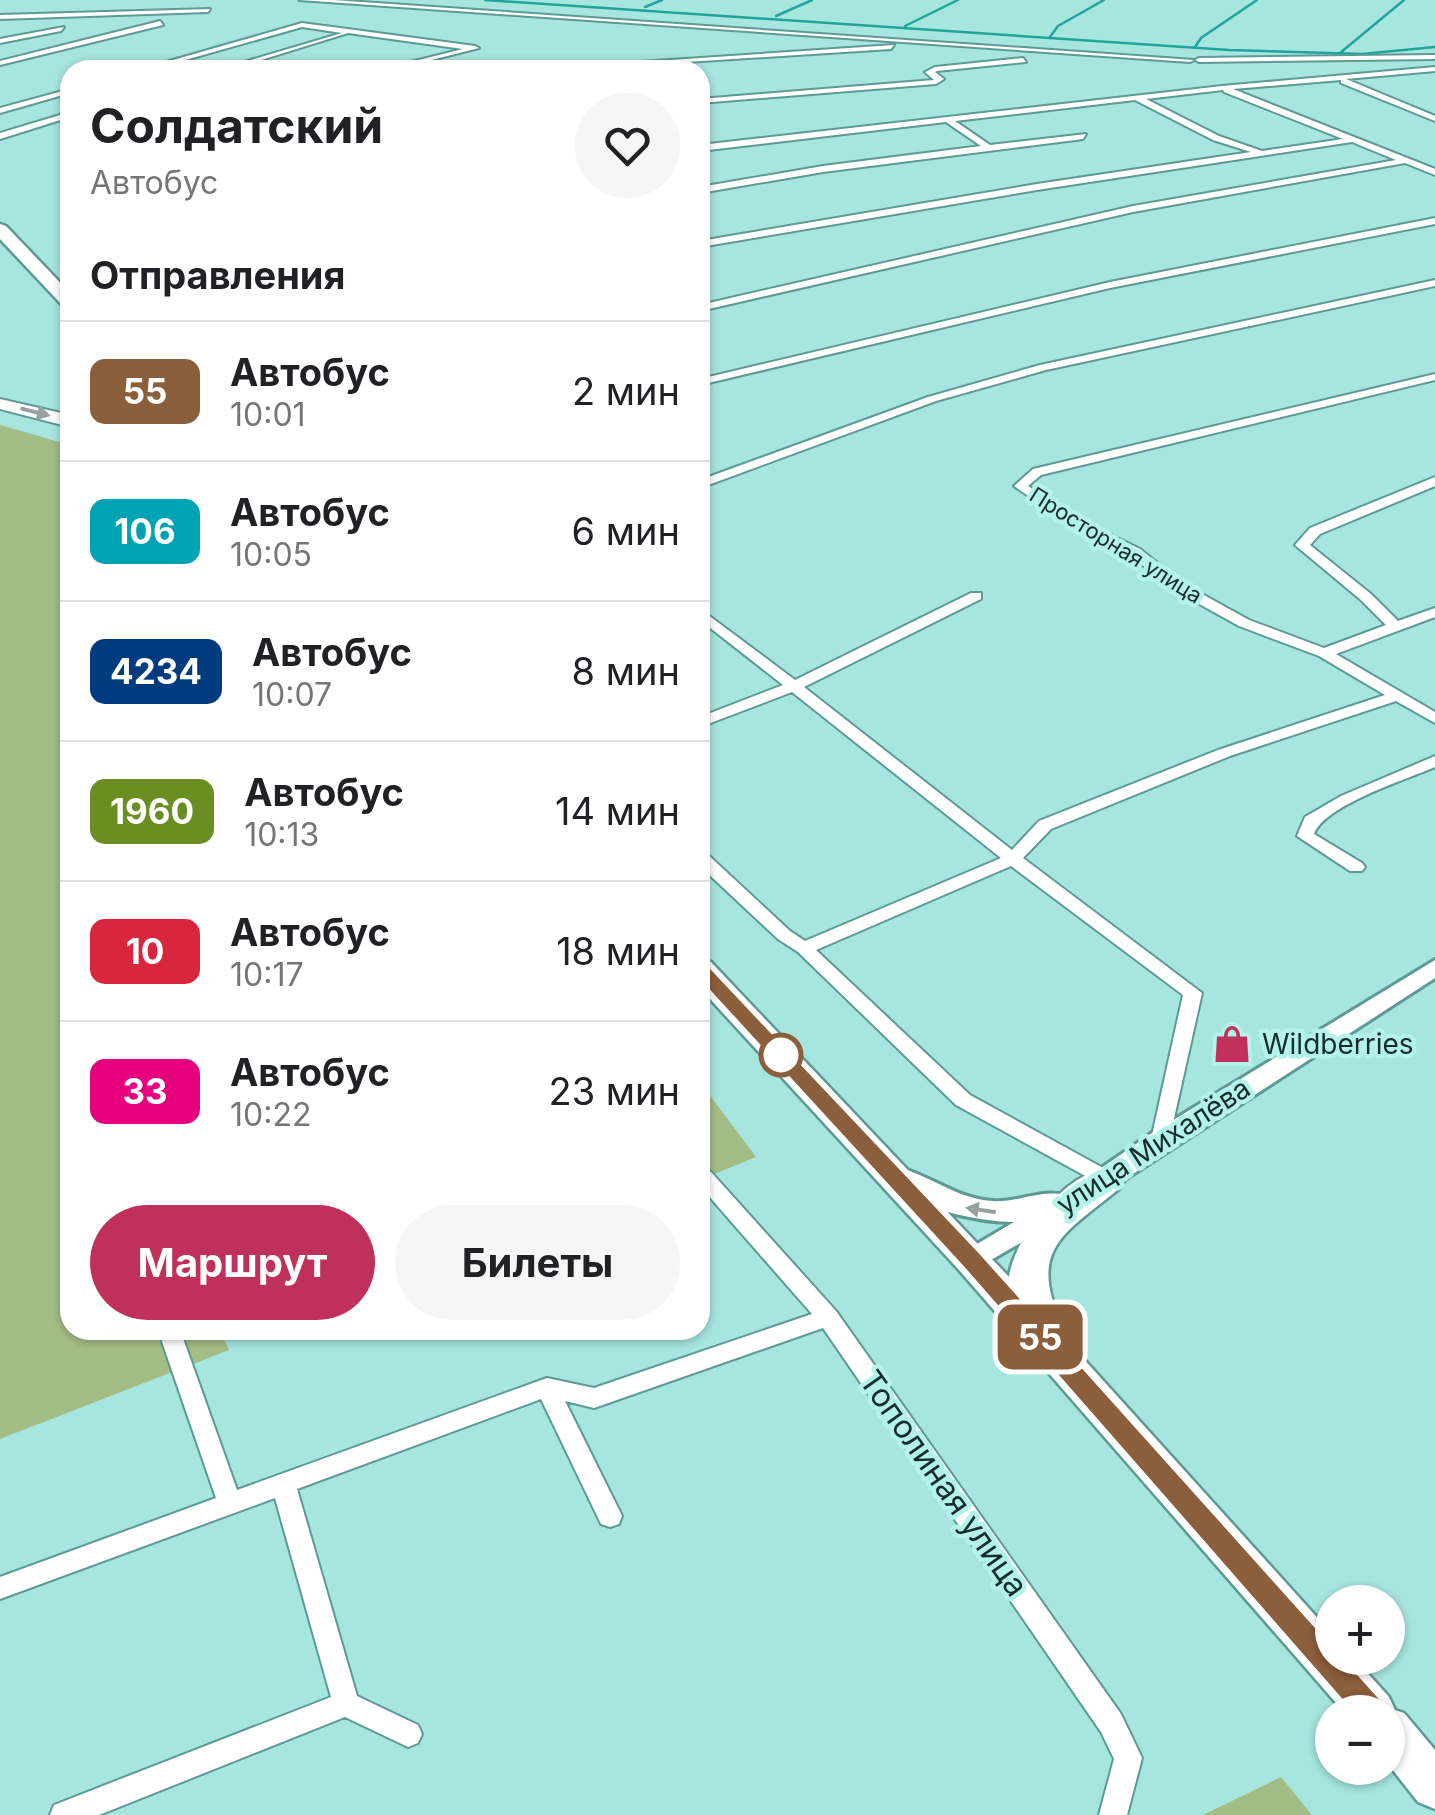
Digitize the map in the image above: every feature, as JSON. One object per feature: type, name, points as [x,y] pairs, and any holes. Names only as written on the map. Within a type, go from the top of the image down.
[{"type":"highway","points":[[0,229],[60,293]]},
{"type":"highway","points":[[0,240],[30,262]]},
{"type":"highway","points":[[710,980],[972,1260],[1357,1695]]},
{"type":"highway","points":[[1060,1360],[1038,1318],[1028,1288],[1026,1263],[1038,1240],[1107,1179]]},
{"type":"highway","points":[[1405,1750],[1435,1786]]},
{"type":"main road","points":[[0,404],[60,419]]},
{"type":"street","points":[[302,0],[882,37],[1109,58]]},
{"type":"street","points":[[0,18],[208,10]]},
{"type":"street","points":[[420,17],[431,10]]},
{"type":"street","points":[[0,63],[160,23]]},
{"type":"street","points":[[177,60],[296,26],[358,30],[475,48],[424,60]]},
{"type":"street","points":[[0,40],[62,29]]},
{"type":"street","points":[[255,60],[358,30]]},
{"type":"street","points":[[390,35],[400,30]]},
{"type":"street","points":[[682,60],[932,44]]},
{"type":"street","points":[[1258,85],[1199,60],[1435,57]]},
{"type":"street","points":[[710,101],[936,82],[940,79],[929,72],[934,69],[1027,59],[1190,60]]},
{"type":"street","points":[[710,147],[1222,88],[1435,69]]},
{"type":"street","points":[[1338,79],[1435,119]]},
{"type":"street","points":[[1222,88],[1435,172]]},
{"type":"street","points":[[0,111],[60,94]]},
{"type":"street","points":[[1137,98],[1216,138],[1262,153]]},
{"type":"street","points":[[0,136],[60,117]]},
{"type":"street","points":[[947,119],[987,147]]},
{"type":"street","points":[[710,189],[1083,136]]},
{"type":"street","points":[[710,242],[1350,140]]},
{"type":"street","points":[[710,306],[1132,209],[1404,161]]},
{"type":"street","points":[[710,380],[1110,285],[1435,221]]},
{"type":"street","points":[[710,480],[932,399],[1044,367],[1435,283]]},
{"type":"street","name":"Просторная улица","points":[[1435,377],[1038,472],[1020,486],[1080,525],[1135,552],[1179,586],[1244,623],[1324,652],[1435,718]]},
{"type":"street","points":[[1394,626],[1366,597],[1302,545],[1316,531],[1435,480]]},
{"type":"street","points":[[710,718],[795,686],[976,596]]},
{"type":"street","points":[[1324,652],[1435,612]]},
{"type":"street","points":[[710,621],[1013,859],[1193,993],[1161,1140]]},
{"type":"street","points":[[804,948],[1013,859],[1045,825],[1224,753],[1397,696]]},
{"type":"street","points":[[1356,867],[1304,836],[1310,820],[1347,798],[1435,762]]},
{"type":"street","points":[[710,866],[784,935],[804,948],[963,1100],[1107,1179]]},
{"type":"street","name":"улица Михалёва","points":[[972,1260],[1107,1179],[1161,1140],[1435,967]]},
{"type":"street","points":[[885,1167],[947,1202],[980,1212],[1013,1213],[1046,1205],[1107,1179]]},
{"type":"street","name":"Тополиная улица","points":[[710,1186],[828,1317],[1111,1722],[1128,1758],[1113,1815]]},
{"type":"street","points":[[0,1588],[546,1387],[594,1398],[828,1317]]},
{"type":"street","points":[[173,1340],[230,1504]]},
{"type":"street","points":[[546,1387],[610,1516]]},
{"type":"street","points":[[283,1484],[346,1704]]},
{"type":"street","points":[[64,1815],[346,1704],[408,1734]]},
{"type":"green space","points":[[0,425],[60,442],[60,1340],[224,1340],[229,1350],[0,1439]]},
{"type":"green space","points":[[710,1095],[756,1157],[710,1176]]},
{"type":"green space","points":[[1281,1777],[1312,1815],[1203,1815]]},
{"type":"waterway","points":[[485,0],[1229,50],[1362,54],[1435,47]]},
{"type":"waterway","points":[[645,7],[662,0]]},
{"type":"waterway","points":[[776,16],[812,0]]},
{"type":"waterway","points":[[905,26],[958,0]]},
{"type":"waterway","points":[[1050,37],[1058,26],[1104,0]]},
{"type":"waterway","points":[[1195,47],[1201,38],[1257,0]]},
{"type":"waterway","points":[[1340,53],[1404,0]]},
{"type":"bus line","name":"55","points":[[710,980],[972,1260],[1358,1695]]},
{"type":"place","name":"Wildberries","points":[[1232,1044]]}]
